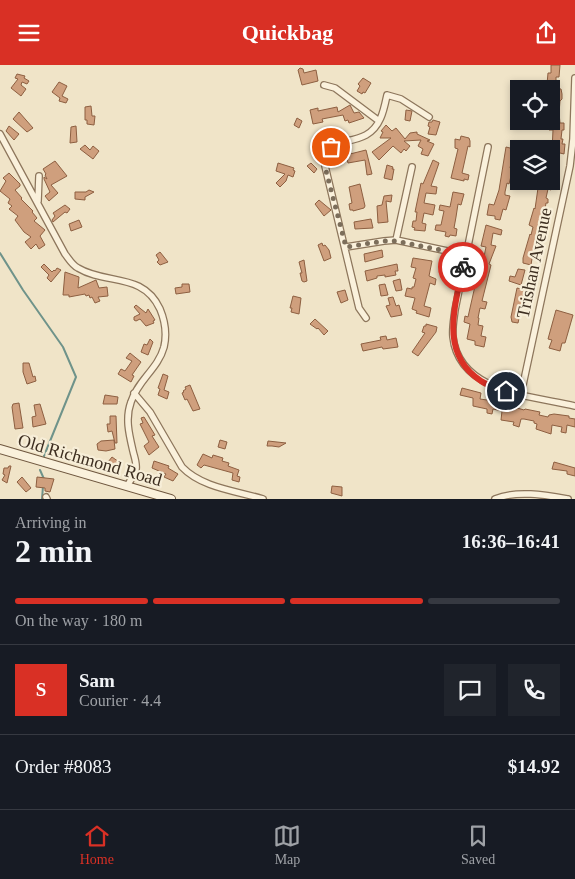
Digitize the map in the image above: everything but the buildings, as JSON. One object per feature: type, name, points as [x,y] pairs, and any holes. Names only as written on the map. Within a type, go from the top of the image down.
[{"type":"street","name":"Trishan Avenue","points":[[521,394],[570,166],[575,78]]},
{"type":"street","points":[[324,85],[335,88],[379,121]]},
{"type":"street","points":[[366,318],[359,308],[346,247],[325,167],[325,158],[328,151],[336,143],[366,135],[379,121],[387,95],[401,99],[429,117]]},
{"type":"street","points":[[0,134],[71,263],[90,273],[135,284],[153,298],[158,305],[165,325],[164,345],[156,366],[134,393],[129,408],[128,424],[136,471],[127,486]]},
{"type":"street","points":[[488,147],[453,328],[457,352],[466,366],[481,381],[506,391],[575,405]]},
{"type":"street","points":[[396,241],[412,167]]},
{"type":"street","points":[[38,203],[40,177]]},
{"type":"street","points":[[346,247],[396,241],[466,255]]},
{"type":"street","points":[[134,393],[150,412],[182,467],[189,474],[204,482],[263,499]]},
{"type":"street","name":"Old Richmond Road","points":[[0,449],[171,499]]},
{"type":"street","points":[[495,499],[506,496],[527,495],[568,499]]},
{"type":"waterway","points":[[0,253],[63,347],[76,377],[44,456]]},
{"type":"waterway","points":[[40,470],[44,479]]},
{"type":"waterway","points":[[42,499],[43,486]]},
{"type":"way so far","points":[[331,147],[325,158],[325,167],[346,247],[365,243],[396,241],[466,255],[463,267]]},
{"type":"route","points":[[463,267],[453,328],[457,352],[473,375],[481,381],[506,391]]}]
